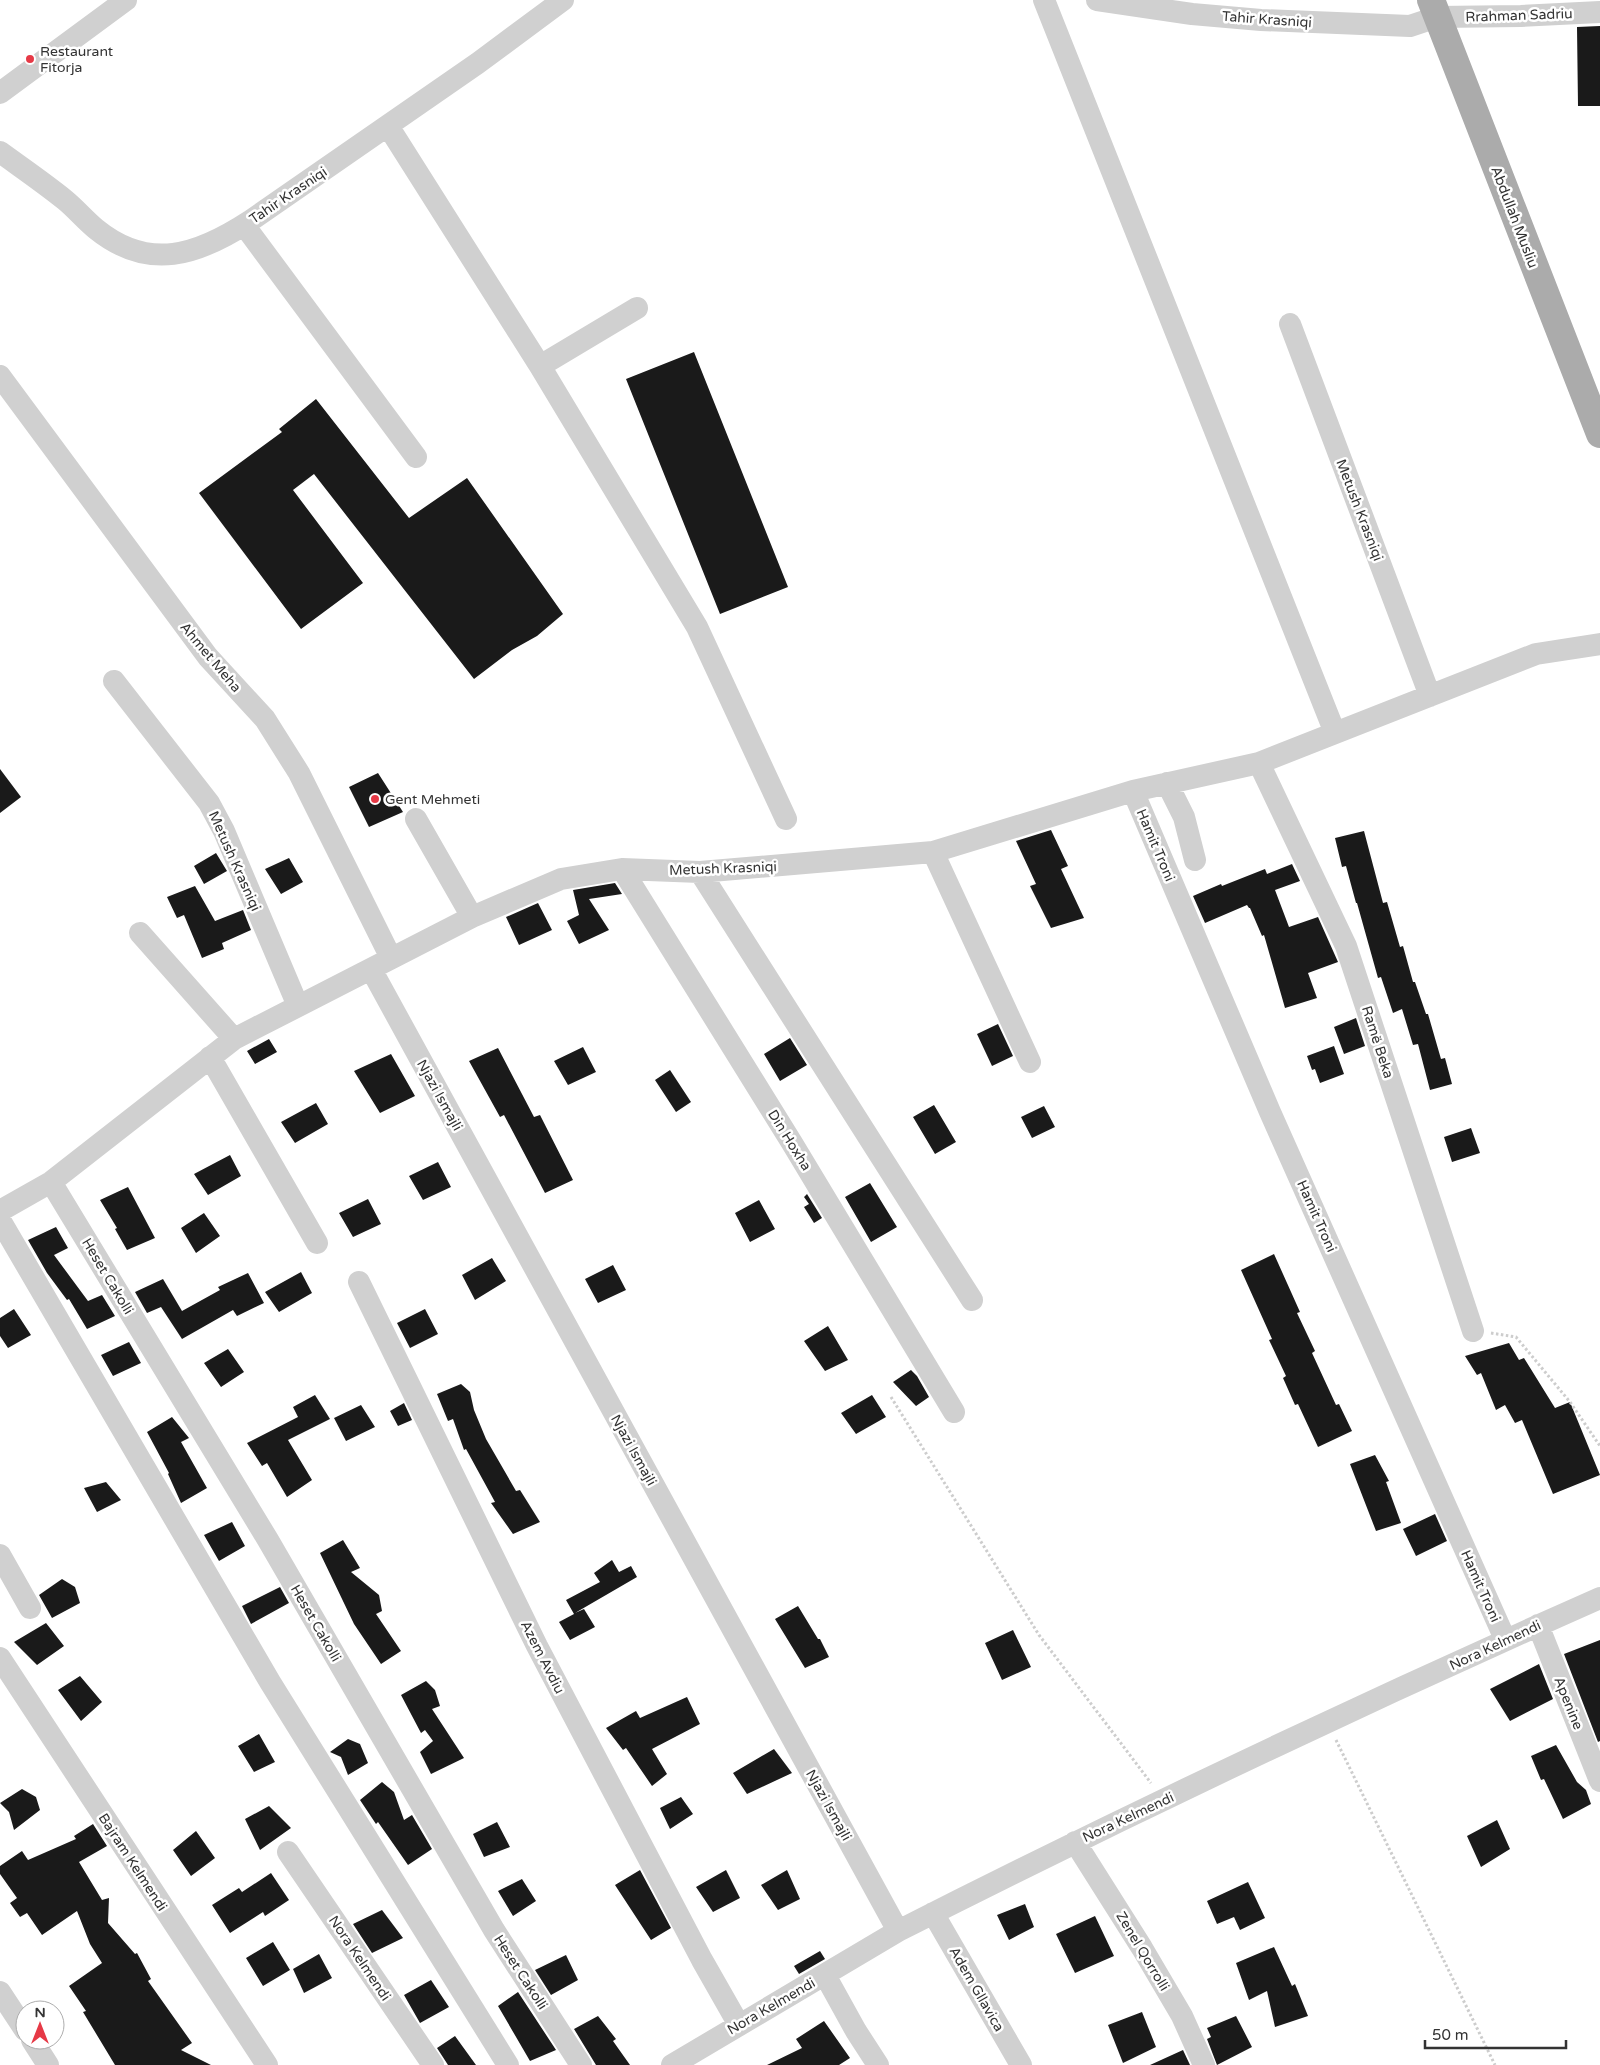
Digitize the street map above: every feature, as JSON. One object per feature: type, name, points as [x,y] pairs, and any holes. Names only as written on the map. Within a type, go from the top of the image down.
[{"type":"main road","name":"Abdullah Musliu","points":[[1434,8],[1600,434]]},
{"type":"street","points":[[0,93],[126,0]]},
{"type":"street","name":"Tahir Krasniqi","points":[[0,152],[66,201],[97,230],[130,250],[161,255],[191,251],[224,237],[244,225],[478,63],[563,0]]},
{"type":"street","points":[[1044,0],[1335,733]]},
{"type":"street","name":"Tahir Krasniqi","points":[[1097,0],[1192,14],[1261,20],[1410,26],[1434,8]]},
{"type":"street","name":"Rrahman Sadriu","points":[[1434,8],[1521,16],[1600,12]]},
{"type":"street","points":[[388,126],[540,366],[697,627],[786,819]]},
{"type":"street","points":[[244,225],[416,457]]},
{"type":"street","points":[[540,366],[637,308]]},
{"type":"street","name":"Metush Krasniqi","points":[[1290,324],[1430,696]]},
{"type":"street","name":"Ahmet Meha","points":[[0,376],[208,657],[265,720],[299,773],[390,958]]},
{"type":"street","name":"Metush Krasniqi","points":[[0,1210],[51,1182],[234,1039],[472,917],[561,879],[622,869],[700,872],[933,852],[1133,791],[1259,763],[1536,654],[1600,644]]},
{"type":"street","name":"Metush Krasniqi","points":[[114,681],[209,803],[224,831],[298,1006]]},
{"type":"street","name":"Ramë Beka","points":[[1259,763],[1346,946],[1473,1331]]},
{"type":"street","points":[[1166,783],[1184,817],[1194,860]]},
{"type":"street","name":"Hamit Troni","points":[[1133,791],[1274,1121],[1505,1640]]},
{"type":"street","points":[[416,819],[472,917]]},
{"type":"street","points":[[933,852],[1030,1062]]},
{"type":"street","name":"Din Hoxha","points":[[622,869],[792,1143],[954,1412]]},
{"type":"street","points":[[700,872],[972,1300]]},
{"type":"street","points":[[140,932],[234,1039]]},
{"type":"street","name":"Njazi Ismajli","points":[[371,969],[898,1931]]},
{"type":"street","points":[[210,1057],[317,1243]]},
{"type":"street","name":"Heset Cakolli","points":[[51,1182],[268,1540],[494,1930],[581,2065]]},
{"type":"street","points":[[0,1220],[270,1682],[508,2065]]},
{"type":"street","name":"Azem Avdiu","points":[[359,1282],[537,1646],[702,1960],[739,2025]]},
{"type":"street","points":[[0,1555],[30,1608]]},
{"type":"street","name":"Nora Kelmendi","points":[[672,2065],[898,1931],[933,1913],[1075,1842],[1505,1640],[1600,1598]]},
{"type":"street","name":"Apenine","points":[[1538,1625],[1600,1781]]},
{"type":"street","name":"Bajram Kelmendi","points":[[0,1658],[267,2065]]},
{"type":"street","name":"Zenel Qorrolli","points":[[1075,1842],[1142,1948],[1182,2016],[1204,2065]]},
{"type":"street","name":"Nora Kelmendi","points":[[288,1852],[433,2065]]},
{"type":"street","name":"Adem Gllavica","points":[[933,1913],[1021,2065]]},
{"type":"street","points":[[825,1975],[856,2031],[878,2065]]},
{"type":"street","points":[[0,1992],[15,2015]]},
{"type":"street","points":[[38,2050],[48,2065]]},
{"type":"path","points":[[1473,1331],[1516,1337],[1570,1402],[1600,1446]]},
{"type":"path","points":[[891,1397],[1039,1635],[1164,1800]]},
{"type":"path","points":[[1328,1723],[1495,2065]]},
{"type":"building","points":[[1600,26],[1600,106],[1578,106],[1577,27]]},
{"type":"building","points":[[694,352],[788,587],[720,614],[626,379]]},
{"type":"building","points":[[316,399],[409,518],[467,478],[563,614],[537,636],[512,650],[474,679],[314,474],[293,490],[363,583],[301,629],[199,493],[282,432],[279,429]]},
{"type":"building","points":[[0,769],[21,797],[0,813]]},
{"type":"building","name":"Gent Mehmeti","points":[[378,773],[403,812],[369,827],[349,787]]},
{"type":"building","points":[[1051,830],[1068,866],[1061,869],[1084,918],[1051,928],[1030,886],[1036,884],[1016,841]]},
{"type":"building","points":[[1364,831],[1383,903],[1387,902],[1400,947],[1403,946],[1413,982],[1415,982],[1426,1014],[1428,1014],[1441,1059],[1445,1058],[1452,1084],[1430,1090],[1418,1044],[1413,1045],[1402,1009],[1393,1013],[1381,977],[1378,978],[1346,866],[1342,867],[1335,838]]},
{"type":"building","points":[[216,853],[227,871],[204,884],[194,866]]},
{"type":"building","points":[[289,858],[303,882],[281,894],[265,869]]},
{"type":"building","points":[[1292,864],[1300,881],[1275,890],[1289,927],[1318,917],[1338,962],[1308,973],[1317,998],[1285,1008],[1264,935],[1262,936],[1250,908],[1247,905],[1205,923],[1193,896],[1265,869],[1267,874]]},
{"type":"building","points":[[615,883],[622,894],[589,899],[609,930],[579,944],[567,921],[579,915],[573,890]]},
{"type":"building","points":[[195,886],[215,921],[243,910],[251,930],[222,943],[224,949],[202,958],[184,915],[177,918],[167,897]]},
{"type":"building","points":[[538,903],[552,930],[519,945],[506,917]]},
{"type":"building","points":[[1356,1018],[1365,1046],[1344,1054],[1334,1027]]},
{"type":"building","points":[[998,1024],[1013,1056],[992,1066],[977,1034]]},
{"type":"building","points":[[790,1038],[807,1065],[780,1081],[764,1054]]},
{"type":"building","points":[[269,1039],[277,1052],[255,1064],[247,1051]]},
{"type":"building","points":[[1334,1046],[1344,1074],[1320,1083],[1315,1069],[1312,1070],[1307,1056]]},
{"type":"building","points":[[583,1047],[596,1072],[568,1085],[554,1061]]},
{"type":"building","points":[[498,1048],[534,1117],[540,1115],[573,1180],[545,1193],[504,1115],[500,1117],[469,1061]]},
{"type":"building","points":[[391,1054],[415,1096],[380,1113],[354,1071]]},
{"type":"building","points":[[670,1070],[691,1102],[676,1112],[655,1080]]},
{"type":"building","points":[[316,1103],[328,1124],[295,1143],[281,1122]]},
{"type":"building","points":[[934,1105],[956,1142],[935,1154],[913,1117]]},
{"type":"building","points":[[1044,1106],[1055,1127],[1032,1138],[1021,1117]]},
{"type":"building","points":[[1471,1128],[1480,1153],[1452,1162],[1444,1137]]},
{"type":"building","points":[[230,1155],[241,1176],[208,1195],[194,1174]]},
{"type":"building","points":[[438,1162],[451,1187],[423,1200],[409,1176]]},
{"type":"building","points":[[870,1183],[897,1227],[871,1242],[845,1197]]},
{"type":"building","points":[[128,1187],[155,1238],[127,1250],[115,1229],[117,1228],[100,1200]]},
{"type":"building","points":[[807,1194],[822,1218],[814,1223],[804,1207],[809,1204],[804,1197]]},
{"type":"building","points":[[368,1199],[381,1224],[353,1237],[339,1213]]},
{"type":"building","points":[[759,1200],[775,1229],[750,1242],[735,1213]]},
{"type":"building","points":[[204,1213],[220,1236],[196,1253],[181,1228]]},
{"type":"building","points":[[56,1227],[68,1248],[54,1255],[88,1301],[102,1295],[115,1316],[87,1329],[69,1299],[67,1300],[47,1273],[28,1240]]},
{"type":"building","points":[[1274,1254],[1300,1312],[1297,1313],[1315,1351],[1312,1353],[1336,1405],[1339,1404],[1352,1431],[1318,1447],[1298,1404],[1295,1405],[1283,1378],[1286,1376],[1269,1340],[1272,1339],[1241,1270]]},
{"type":"building","points":[[492,1258],[506,1281],[475,1300],[462,1275]]},
{"type":"building","points":[[613,1265],[626,1290],[598,1303],[585,1279]]},
{"type":"building","points":[[301,1272],[312,1293],[279,1312],[265,1292]]},
{"type":"building","points":[[248,1273],[264,1303],[237,1316],[233,1310],[182,1339],[161,1307],[147,1313],[135,1292],[163,1279],[182,1311],[220,1290],[218,1287]]},
{"type":"building","points":[[14,1309],[31,1335],[8,1348],[0,1336],[0,1318]]},
{"type":"building","points":[[425,1309],[438,1334],[410,1348],[397,1323]]},
{"type":"building","points":[[828,1326],[848,1360],[825,1371],[804,1341]]},
{"type":"building","points":[[129,1342],[141,1363],[113,1376],[101,1355]]},
{"type":"building","points":[[1509,1343],[1519,1360],[1524,1358],[1555,1408],[1570,1402],[1600,1475],[1553,1494],[1522,1420],[1515,1423],[1505,1405],[1496,1410],[1481,1373],[1477,1375],[1465,1356]]},
{"type":"building","points":[[228,1349],[244,1372],[221,1387],[204,1363]]},
{"type":"building","points":[[911,1370],[917,1376],[929,1397],[916,1406],[893,1382]]},
{"type":"building","points":[[461,1384],[470,1392],[474,1410],[486,1439],[516,1491],[520,1490],[540,1522],[513,1534],[491,1503],[495,1502],[466,1449],[464,1450],[453,1419],[448,1421],[437,1394]]},
{"type":"building","points":[[315,1395],[330,1419],[288,1440],[312,1480],[287,1497],[267,1463],[262,1466],[247,1443],[298,1417],[293,1407]]},
{"type":"building","points":[[872,1395],[886,1417],[856,1434],[841,1413]]},
{"type":"building","points":[[404,1403],[412,1420],[398,1426],[390,1411]]},
{"type":"building","points":[[361,1405],[375,1427],[346,1441],[334,1418]]},
{"type":"building","points":[[172,1417],[189,1438],[181,1442],[207,1488],[181,1503],[169,1473],[147,1432]]},
{"type":"building","points":[[1375,1455],[1389,1481],[1386,1482],[1401,1523],[1376,1531],[1350,1464]]},
{"type":"building","points":[[106,1482],[121,1500],[97,1512],[84,1488]]},
{"type":"building","points":[[1435,1514],[1447,1541],[1416,1556],[1403,1529]]},
{"type":"building","points":[[232,1522],[245,1546],[219,1561],[204,1535]]},
{"type":"building","points":[[343,1540],[360,1568],[351,1572],[379,1595],[382,1611],[376,1614],[401,1651],[381,1664],[354,1624],[320,1553]]},
{"type":"building","points":[[612,1560],[619,1572],[631,1566],[637,1577],[575,1613],[584,1609],[595,1627],[570,1640],[559,1622],[574,1614],[566,1600],[600,1582],[594,1573]]},
{"type":"building","points":[[62,1579],[75,1587],[80,1603],[52,1618],[39,1595]]},
{"type":"building","points":[[280,1587],[289,1603],[251,1624],[242,1606]]},
{"type":"building","points":[[798,1606],[818,1639],[820,1639],[829,1657],[805,1668],[775,1619]]},
{"type":"building","points":[[46,1623],[64,1646],[37,1665],[14,1642]]},
{"type":"building","points":[[1013,1630],[1031,1667],[1002,1680],[985,1643]]},
{"type":"building","points":[[1600,1640],[1600,1741],[1598,1742],[1564,1654]]},
{"type":"building","points":[[1539,1664],[1553,1699],[1510,1721],[1490,1689]]},
{"type":"building","points":[[80,1676],[102,1702],[81,1721],[58,1690]]},
{"type":"building","points":[[426,1681],[435,1690],[440,1706],[432,1709],[464,1758],[431,1774],[420,1752],[433,1741],[425,1730],[421,1733],[401,1695]]},
{"type":"building","points":[[687,1697],[700,1724],[652,1749],[667,1774],[652,1786],[626,1748],[623,1750],[606,1728],[636,1711],[640,1718]]},
{"type":"building","points":[[259,1734],[275,1762],[254,1772],[238,1746]]},
{"type":"building","points":[[348,1739],[360,1744],[368,1763],[348,1775],[341,1757],[330,1752]]},
{"type":"building","points":[[1556,1745],[1577,1782],[1586,1790],[1591,1804],[1563,1819],[1544,1779],[1541,1780],[1531,1756]]},
{"type":"building","points":[[774,1749],[792,1773],[747,1794],[733,1773]]},
{"type":"building","points":[[382,1782],[394,1792],[404,1820],[412,1815],[432,1849],[408,1865],[360,1800]]},
{"type":"building","points":[[22,1789],[36,1797],[40,1810],[14,1830],[9,1812],[0,1803]]},
{"type":"building","points":[[681,1797],[693,1814],[670,1829],[660,1808]]},
{"type":"building","points":[[269,1806],[291,1828],[260,1850],[245,1819]]},
{"type":"building","points":[[1497,1820],[1510,1849],[1481,1867],[1467,1836]]},
{"type":"building","points":[[497,1822],[510,1847],[484,1857],[473,1834]]},
{"type":"building","points":[[93,1824],[107,1846],[79,1862],[102,1900],[109,1898],[108,1923],[135,1954],[137,1953],[151,1979],[148,1981],[192,2043],[181,2050],[211,2065],[115,2065],[83,2012],[86,2011],[69,1986],[102,1963],[90,1944],[77,1911],[42,1935],[27,1913],[20,1917],[10,1903],[17,1898],[0,1874],[0,1866],[22,1851],[28,1860],[76,1839],[74,1836]]},
{"type":"building","points":[[196,1831],[215,1858],[191,1876],[173,1850]]},
{"type":"building","points":[[640,1870],[671,1928],[651,1940],[615,1885]]},
{"type":"building","points":[[726,1870],[740,1898],[713,1912],[696,1887]]},
{"type":"building","points":[[787,1870],[800,1899],[778,1910],[761,1885]]},
{"type":"building","points":[[271,1873],[289,1900],[265,1916],[263,1912],[230,1933],[212,1905],[239,1888],[242,1892]]},
{"type":"building","points":[[522,1879],[536,1901],[513,1916],[498,1891]]},
{"type":"building","points":[[1248,1882],[1265,1918],[1240,1930],[1234,1917],[1217,1924],[1207,1901]]},
{"type":"building","points":[[1025,1904],[1034,1927],[1009,1940],[997,1915]]},
{"type":"building","points":[[382,1910],[403,1938],[372,1953],[353,1924]]},
{"type":"building","points":[[1095,1916],[1114,1956],[1075,1973],[1056,1934]]},
{"type":"building","points":[[273,1942],[290,1970],[263,1986],[246,1958]]},
{"type":"building","points":[[1274,1947],[1292,1986],[1295,1984],[1308,2016],[1275,2027],[1267,1991],[1249,2000],[1236,1963]]},
{"type":"building","points":[[820,1951],[825,1959],[799,1974],[794,1966]]},
{"type":"building","points":[[319,1954],[332,1978],[304,1993],[293,1969]]},
{"type":"building","points":[[566,1955],[578,1980],[551,1995],[535,1970]]},
{"type":"building","points":[[431,1980],[449,2007],[420,2023],[404,1995]]},
{"type":"building","points":[[518,1992],[556,2050],[530,2061],[498,2006]]},
{"type":"building","points":[[1142,2012],[1156,2047],[1123,2063],[1108,2025]]},
{"type":"building","points":[[598,2016],[616,2039],[613,2041],[630,2065],[596,2065],[574,2029]]},
{"type":"building","points":[[1236,2016],[1252,2047],[1217,2065],[1207,2039],[1211,2037],[1207,2028]]},
{"type":"building","points":[[824,2021],[850,2058],[839,2065],[767,2065],[802,2048],[796,2039]]},
{"type":"building","points":[[455,2036],[476,2065],[448,2065],[437,2048]]},
{"type":"building","points":[[1183,2050],[1190,2065],[1150,2065]]},
{"type":"place","name":"Restaurant Fitorja","points":[[30,59]]},
{"type":"place","name":"Gent Mehmeti","points":[[375,799]]}]
